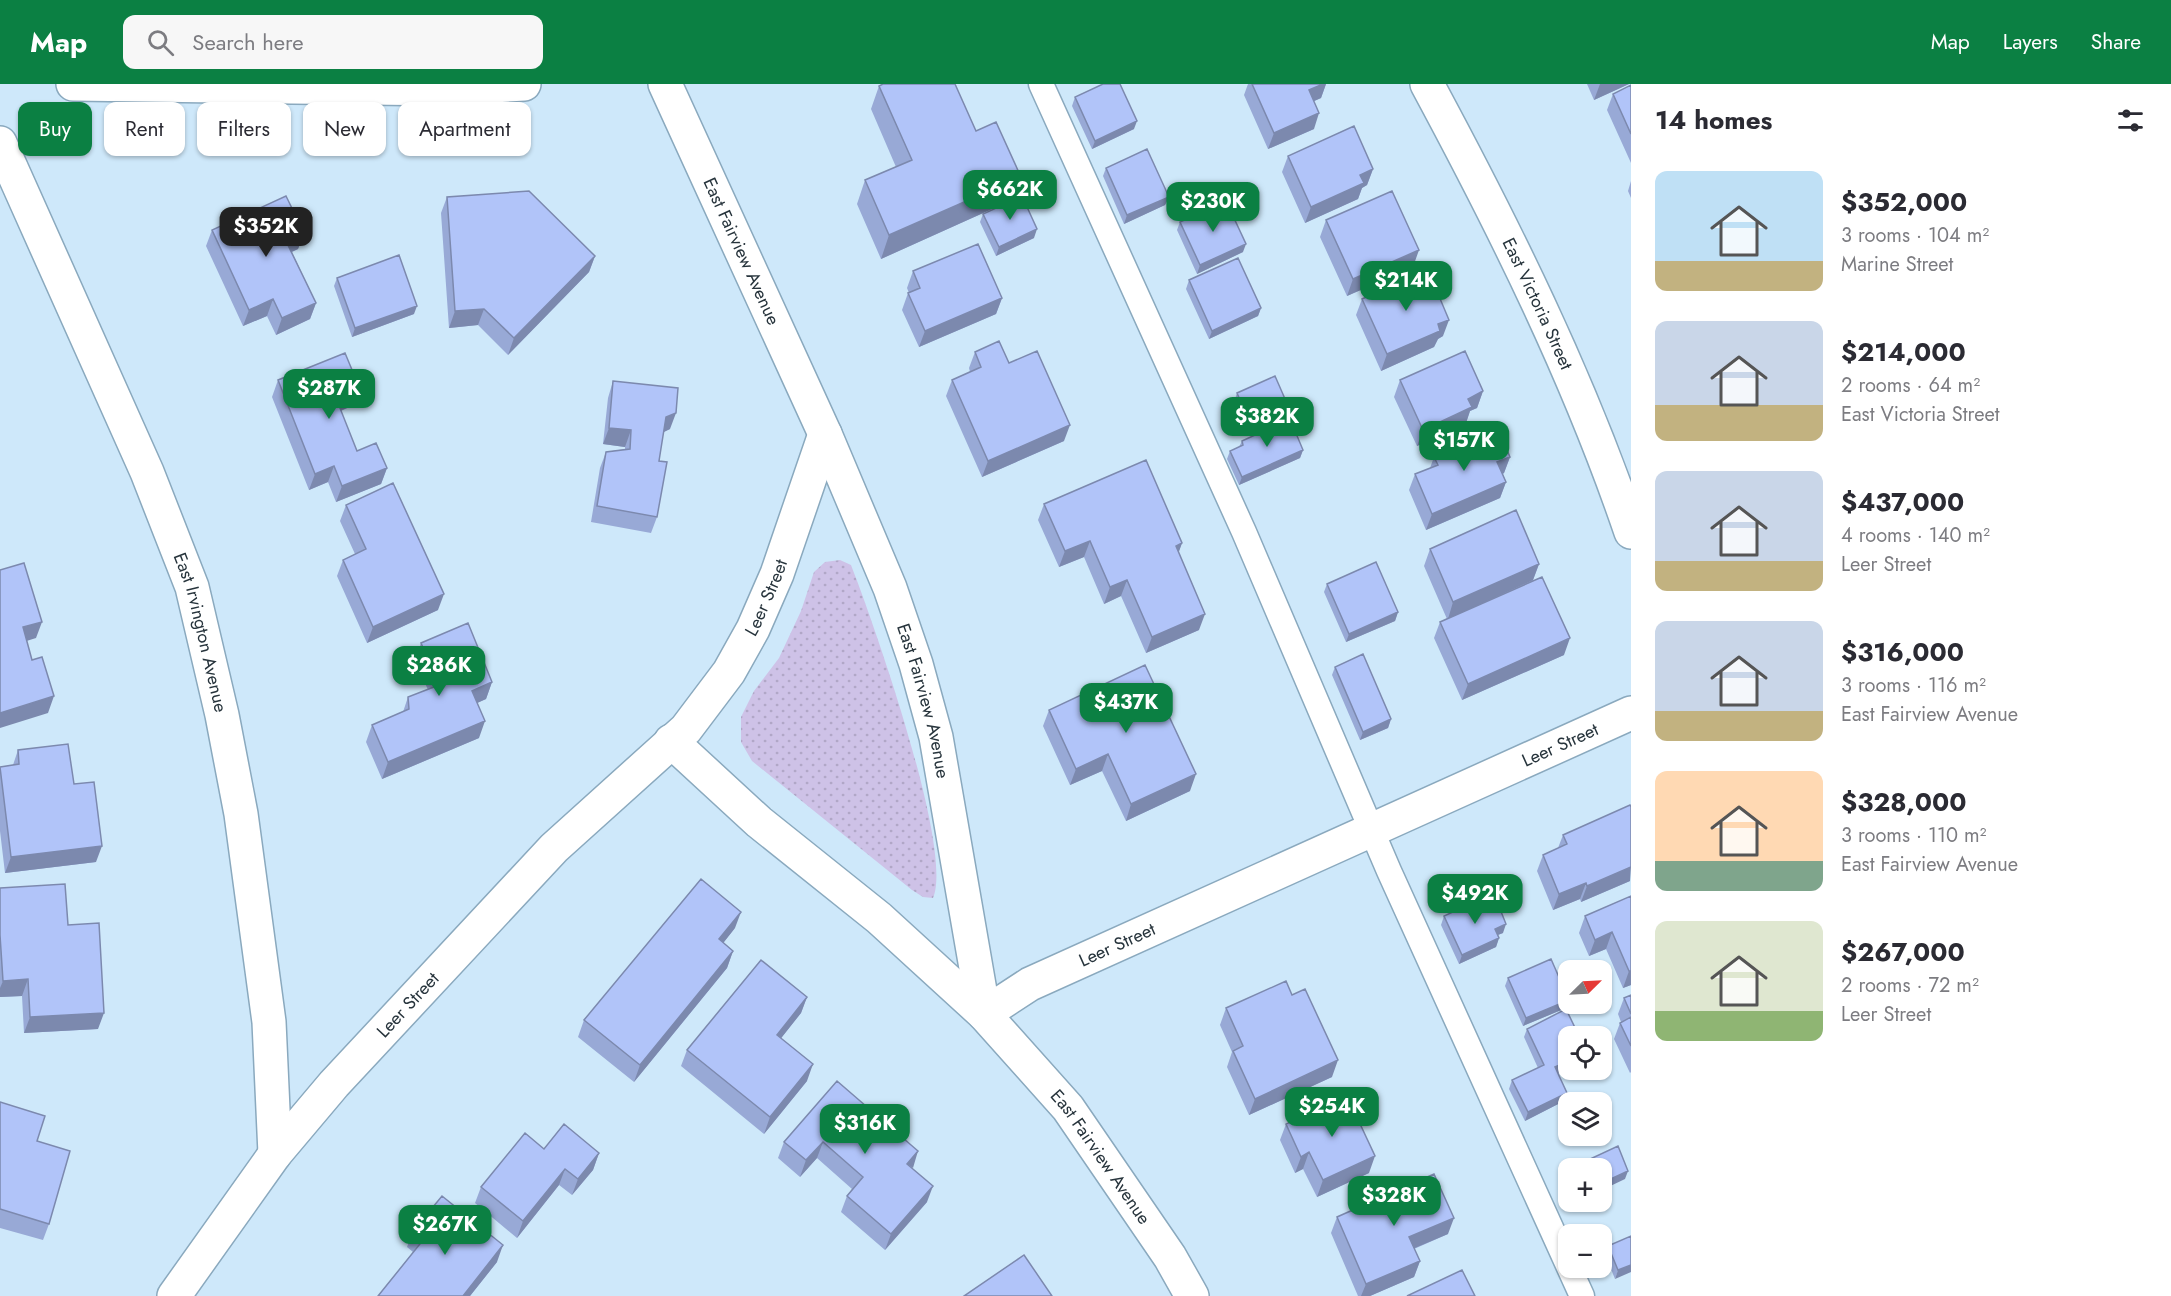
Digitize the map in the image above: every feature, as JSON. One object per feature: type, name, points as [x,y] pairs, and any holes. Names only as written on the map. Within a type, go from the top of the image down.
[{"type":"street","points":[[73,84],[447,89],[524,84]]},
{"type":"street","name":"East Fairview Avenue","points":[[665,84],[825,434],[890,588],[936,737],[984,1014],[1068,1108],[1170,1257],[1192,1296]]},
{"type":"street","name":"East Victoria Street","points":[[1427,84],[1493,207],[1538,300],[1587,415],[1631,532]]},
{"type":"street","name":"East Irvington Avenue","points":[[0,143],[147,472],[192,587],[222,715],[241,814],[269,1022],[275,1155]]},
{"type":"street","name":"Leer Street","points":[[174,1296],[275,1155],[334,1084],[554,848],[686,729],[729,672],[753,629],[777,574],[825,434]]},
{"type":"street","name":"Leer Street","points":[[984,1014],[1030,984],[1631,713]]},
{"type":"street","points":[[672,741],[759,822],[879,918],[984,1014]]},
{"type":"lane","points":[[1041,84],[1244,532],[1371,829],[1582,1296]]},
{"type":"shaded area","points":[[840,560],[851,565],[908,734],[932,834],[936,872],[933,898],[923,897],[912,890],[752,761],[741,742],[741,717],[754,691],[779,658],[801,611],[814,572],[825,562]]},
{"type":"building","points":[[883,84],[955,84],[976,131],[996,122],[1021,177],[889,235],[865,180],[912,160],[879,86]]},
{"type":"building","points":[[1103,84],[1120,84],[1137,121],[1095,141],[1075,97]]},
{"type":"building","points":[[1252,84],[1323,84],[1309,90],[1319,113],[1274,133]]},
{"type":"building","points":[[1631,85],[1631,134],[1613,94]]},
{"type":"building","points":[[1354,126],[1373,169],[1360,175],[1364,183],[1311,207],[1288,156]]},
{"type":"building","points":[[1147,149],[1169,197],[1127,215],[1106,168]]},
{"type":"building","points":[[529,191],[595,256],[514,338],[484,309],[455,311],[447,197]]},
{"type":"building","points":[[1392,191],[1419,250],[1353,279],[1326,220]]},
{"type":"building","points":[[286,196],[304,233],[286,241],[316,303],[282,318],[273,299],[249,310],[212,230]]},
{"type":"building","points":[[1022,196],[1037,229],[999,247],[983,214]]},
{"type":"building","points":[[1226,201],[1246,244],[1200,265],[1180,222]]},
{"type":"building","points":[[978,244],[1002,298],[925,331],[908,293],[920,288],[913,271]]},
{"type":"building","points":[[399,255],[417,306],[355,328],[337,278]]},
{"type":"building","points":[[1238,258],[1261,308],[1212,331],[1189,280]]},
{"type":"building","points":[[1428,270],[1449,320],[1438,324],[1440,331],[1387,354],[1362,299]]},
{"type":"building","points":[[999,341],[1009,363],[1037,351],[1070,425],[988,461],[952,380],[981,367],[975,352]]},
{"type":"building","points":[[1465,351],[1483,391],[1468,399],[1472,407],[1423,430],[1400,380]]},
{"type":"building","points":[[345,353],[360,389],[336,398],[357,451],[376,443],[387,468],[342,486],[334,466],[315,474],[278,380]]},
{"type":"building","points":[[1275,376],[1289,408],[1251,425],[1237,393]]},
{"type":"building","points":[[613,381],[678,388],[676,413],[666,417],[659,461],[667,462],[657,517],[597,506],[606,452],[630,449],[631,430],[609,428]]},
{"type":"building","points":[[1290,419],[1303,450],[1242,477],[1230,451],[1243,445],[1242,441]]},
{"type":"building","points":[[1498,429],[1510,457],[1497,462],[1506,482],[1432,514],[1415,474],[1438,465],[1434,457]]},
{"type":"building","points":[[1146,460],[1182,543],[1176,546],[1205,614],[1152,637],[1127,580],[1110,587],[1090,541],[1065,551],[1044,504]]},
{"type":"building","points":[[393,483],[444,594],[373,627],[343,560],[366,549],[346,505]]},
{"type":"building","points":[[1516,510],[1539,564],[1453,602],[1430,549]]},
{"type":"building","points":[[1376,562],[1398,612],[1349,634],[1327,584]]},
{"type":"building","points":[[24,563],[42,622],[23,627],[32,660],[42,657],[54,696],[0,713],[0,570]]},
{"type":"building","points":[[1542,577],[1570,638],[1468,684],[1440,622]]},
{"type":"building","points":[[468,623],[492,682],[472,691],[485,721],[388,762],[372,725],[409,709],[408,697],[439,685],[421,643]]},
{"type":"building","points":[[1363,654],[1391,719],[1363,732],[1335,667]]},
{"type":"building","points":[[1145,665],[1196,774],[1131,804],[1108,754],[1076,769],[1049,710]]},
{"type":"building","points":[[68,744],[74,784],[94,782],[102,846],[11,857],[0,767],[19,764],[18,750]]},
{"type":"building","points":[[1630,805],[1631,867],[1587,886],[1586,883],[1559,894],[1543,855],[1567,844],[1563,835]]},
{"type":"building","points":[[701,879],[741,912],[719,939],[733,951],[640,1065],[584,1020]]},
{"type":"building","points":[[65,884],[68,925],[99,923],[104,1013],[30,1017],[28,979],[3,981],[0,888]]},
{"type":"building","points":[[1631,896],[1631,971],[1629,971],[1612,932],[1595,940],[1585,916]]},
{"type":"building","points":[[1483,898],[1488,909],[1498,904],[1506,924],[1495,929],[1499,938],[1462,955],[1444,916]]},
{"type":"building","points":[[1551,959],[1558,975],[1558,1005],[1526,1018],[1508,978]]},
{"type":"building","points":[[761,960],[807,997],[777,1035],[813,1064],[770,1117],[687,1050]]},
{"type":"building","points":[[1286,981],[1292,995],[1305,989],[1338,1060],[1255,1099],[1233,1051],[1243,1046],[1226,1008]]},
{"type":"building","points":[[1631,995],[1631,1014],[1624,998]]},
{"type":"building","points":[[1558,1013],[1568,1014],[1574,1026],[1558,1026],[1558,1066],[1555,1067],[1558,1080],[1561,1080],[1567,1092],[1558,1092],[1558,1097],[1528,1112],[1512,1080],[1544,1065],[1527,1029]]},
{"type":"building","points":[[1631,1017],[1631,1046],[1620,1023]]},
{"type":"building","points":[[837,1081],[918,1151],[907,1164],[933,1186],[891,1234],[847,1196],[863,1177],[823,1142],[806,1160],[784,1142]]},
{"type":"building","points":[[1347,1096],[1375,1156],[1323,1180],[1309,1152],[1301,1157],[1286,1124]]},
{"type":"building","points":[[0,1102],[45,1116],[37,1141],[70,1151],[49,1224],[0,1209]]},
{"type":"building","points":[[564,1124],[599,1153],[578,1179],[565,1169],[523,1221],[481,1187],[525,1133],[544,1149]]},
{"type":"building","points":[[1618,1146],[1628,1171],[1612,1178],[1612,1158],[1592,1158]]},
{"type":"building","points":[[1434,1174],[1454,1218],[1409,1237],[1420,1261],[1366,1284],[1337,1217]]},
{"type":"building","points":[[442,1196],[503,1245],[463,1296],[378,1296],[424,1239],[413,1231]]},
{"type":"building","points":[[1631,1236],[1631,1265],[1618,1270],[1612,1256],[1612,1244]]},
{"type":"building","points":[[1024,1255],[1052,1296],[964,1296]]},
{"type":"building","points":[[1462,1270],[1475,1296],[1407,1296]]}]
